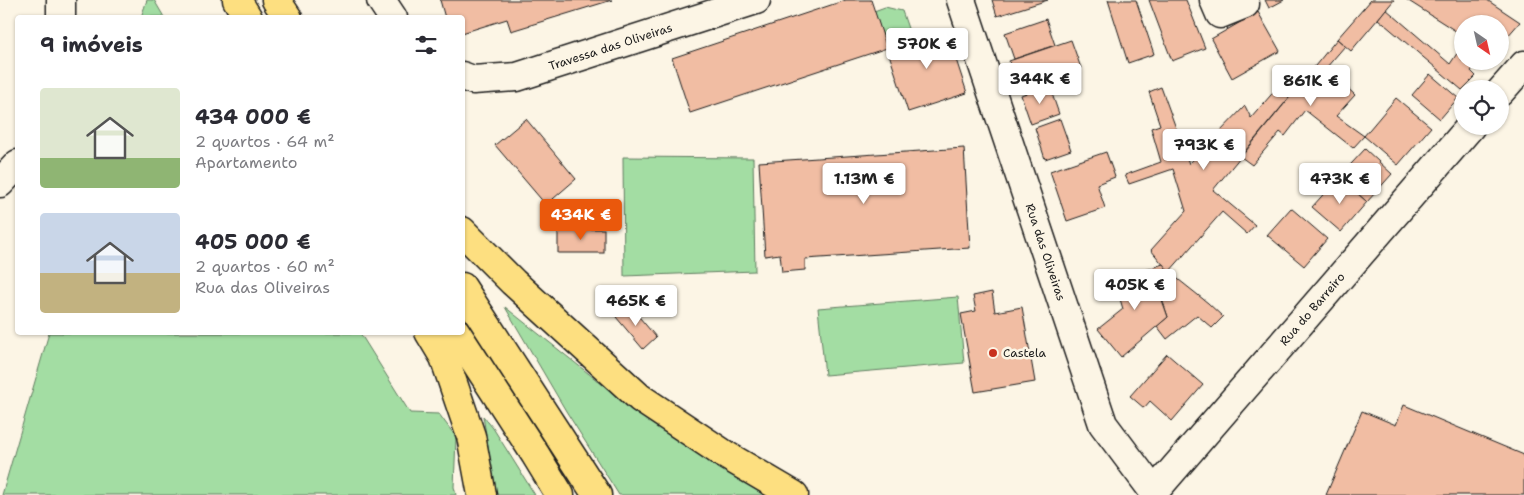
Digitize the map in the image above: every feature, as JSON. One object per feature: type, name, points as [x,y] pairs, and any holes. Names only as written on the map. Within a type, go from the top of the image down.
[{"type":"highway","points":[[236,0],[246,15]]},
{"type":"highway","points":[[276,0],[286,15]]},
{"type":"highway","points":[[465,234],[512,282],[640,398],[724,454],[794,495]]},
{"type":"highway","points":[[465,292],[597,495]]},
{"type":"highway","points":[[431,335],[444,357],[471,436],[482,495]]},
{"type":"highway","points":[[458,335],[560,495]]},
{"type":"street","points":[[61,0],[61,15]]},
{"type":"street","points":[[381,0],[391,15]]},
{"type":"street","name":"Travessa das Oliveiras","points":[[465,77],[473,80],[517,77],[756,0]]},
{"type":"street","name":"Rua das Oliveiras","points":[[961,0],[1103,424],[1154,492]]},
{"type":"street","points":[[1214,0],[1220,14],[1245,4],[1244,0]]},
{"type":"street","points":[[1509,82],[1524,64]]},
{"type":"street","name":"Rua do Barreiro","points":[[1154,492],[1463,135]]},
{"type":"street","points":[[0,183],[15,167]]},
{"type":"green space","points":[[147,0],[154,0],[163,15],[142,15]]},
{"type":"green space","points":[[885,7],[902,11],[912,40],[887,48],[874,11]]},
{"type":"green space","points":[[623,157],[753,158],[755,271],[624,276]]},
{"type":"green space","points":[[958,297],[964,363],[825,375],[818,308]]},
{"type":"green space","points":[[505,307],[628,405],[773,495],[619,495],[566,411]]},
{"type":"green space","points":[[48,335],[361,335],[410,413],[439,414],[456,437],[454,487],[456,495],[2,495]]},
{"type":"green space","points":[[483,416],[493,428],[535,495],[496,495]]},
{"type":"building","points":[[440,0],[612,0],[511,31],[507,19],[465,32],[465,15],[444,15]]},
{"type":"building","points":[[846,0],[871,0],[887,48],[690,113],[672,58]]},
{"type":"building","points":[[992,0],[1048,0],[997,16]]},
{"type":"building","points":[[1108,0],[1136,0],[1154,54],[1128,63]]},
{"type":"building","points":[[1149,0],[1186,0],[1205,48],[1172,61]]},
{"type":"building","points":[[1265,0],[1284,0],[1269,8]]},
{"type":"building","points":[[1371,0],[1394,0],[1351,51],[1337,39]]},
{"type":"building","points":[[1407,0],[1487,0],[1520,22],[1509,35],[1509,15],[1454,15],[1454,30]]},
{"type":"building","points":[[1386,9],[1450,64],[1454,58],[1454,70],[1472,70],[1476,76],[1472,80],[1454,80],[1454,83],[1378,19]]},
{"type":"building","points":[[1258,12],[1280,51],[1232,78],[1211,39]]},
{"type":"building","points":[[1046,19],[1055,45],[1014,59],[1005,33]]},
{"type":"building","points":[[946,29],[967,93],[908,112],[887,48]]},
{"type":"building","points":[[1337,39],[1345,46],[1326,68],[1355,95],[1336,116],[1364,136],[1353,148],[1305,110],[1285,136],[1280,132],[1252,165],[1241,157]]},
{"type":"building","points":[[1071,40],[1081,68],[1019,90],[1009,61]]},
{"type":"building","points":[[1290,73],[1297,88],[1213,190],[1255,225],[1247,234],[1222,212],[1169,272],[1151,250],[1186,211],[1173,169],[1129,184],[1125,175],[1161,162],[1151,128],[1160,125],[1149,92],[1161,87],[1189,164],[1245,106],[1251,118]]},
{"type":"building","points":[[1430,74],[1454,95],[1454,103],[1440,119],[1412,95]]},
{"type":"building","points":[[1049,85],[1059,114],[1031,124],[1021,95]]},
{"type":"building","points":[[1396,98],[1431,127],[1398,165],[1364,136]]},
{"type":"building","points":[[526,119],[576,179],[546,205],[495,145]]},
{"type":"building","points":[[1060,119],[1071,150],[1045,159],[1035,128]]},
{"type":"building","points":[[964,148],[970,248],[805,259],[805,270],[782,272],[780,254],[765,256],[759,162]]},
{"type":"building","points":[[1365,149],[1392,174],[1367,202],[1339,177]]},
{"type":"building","points":[[1106,152],[1115,177],[1097,184],[1105,208],[1067,221],[1050,171]]},
{"type":"building","points":[[1339,177],[1367,202],[1341,232],[1312,207]]},
{"type":"building","points":[[1291,208],[1327,239],[1304,266],[1267,235]]},
{"type":"building","points":[[558,229],[604,229],[604,253],[558,253]]},
{"type":"building","points":[[1163,264],[1169,272],[1223,317],[1212,328],[1197,315],[1167,339],[1157,326],[1168,317],[1151,268]]},
{"type":"building","points":[[1151,268],[1168,317],[1121,357],[1098,329],[1123,309],[1114,279]]},
{"type":"building","points":[[992,292],[995,312],[1022,307],[1035,382],[975,392],[961,314],[976,311],[973,296]]},
{"type":"building","points":[[629,305],[656,337],[643,349],[616,317]]},
{"type":"building","points":[[1167,354],[1203,385],[1172,421],[1150,401],[1144,408],[1130,396]]},
{"type":"building","points":[[1404,405],[1524,455],[1524,495],[1326,495],[1362,411],[1396,425]]},
{"type":"place","name":"Castela","points":[[993,353]]}]
